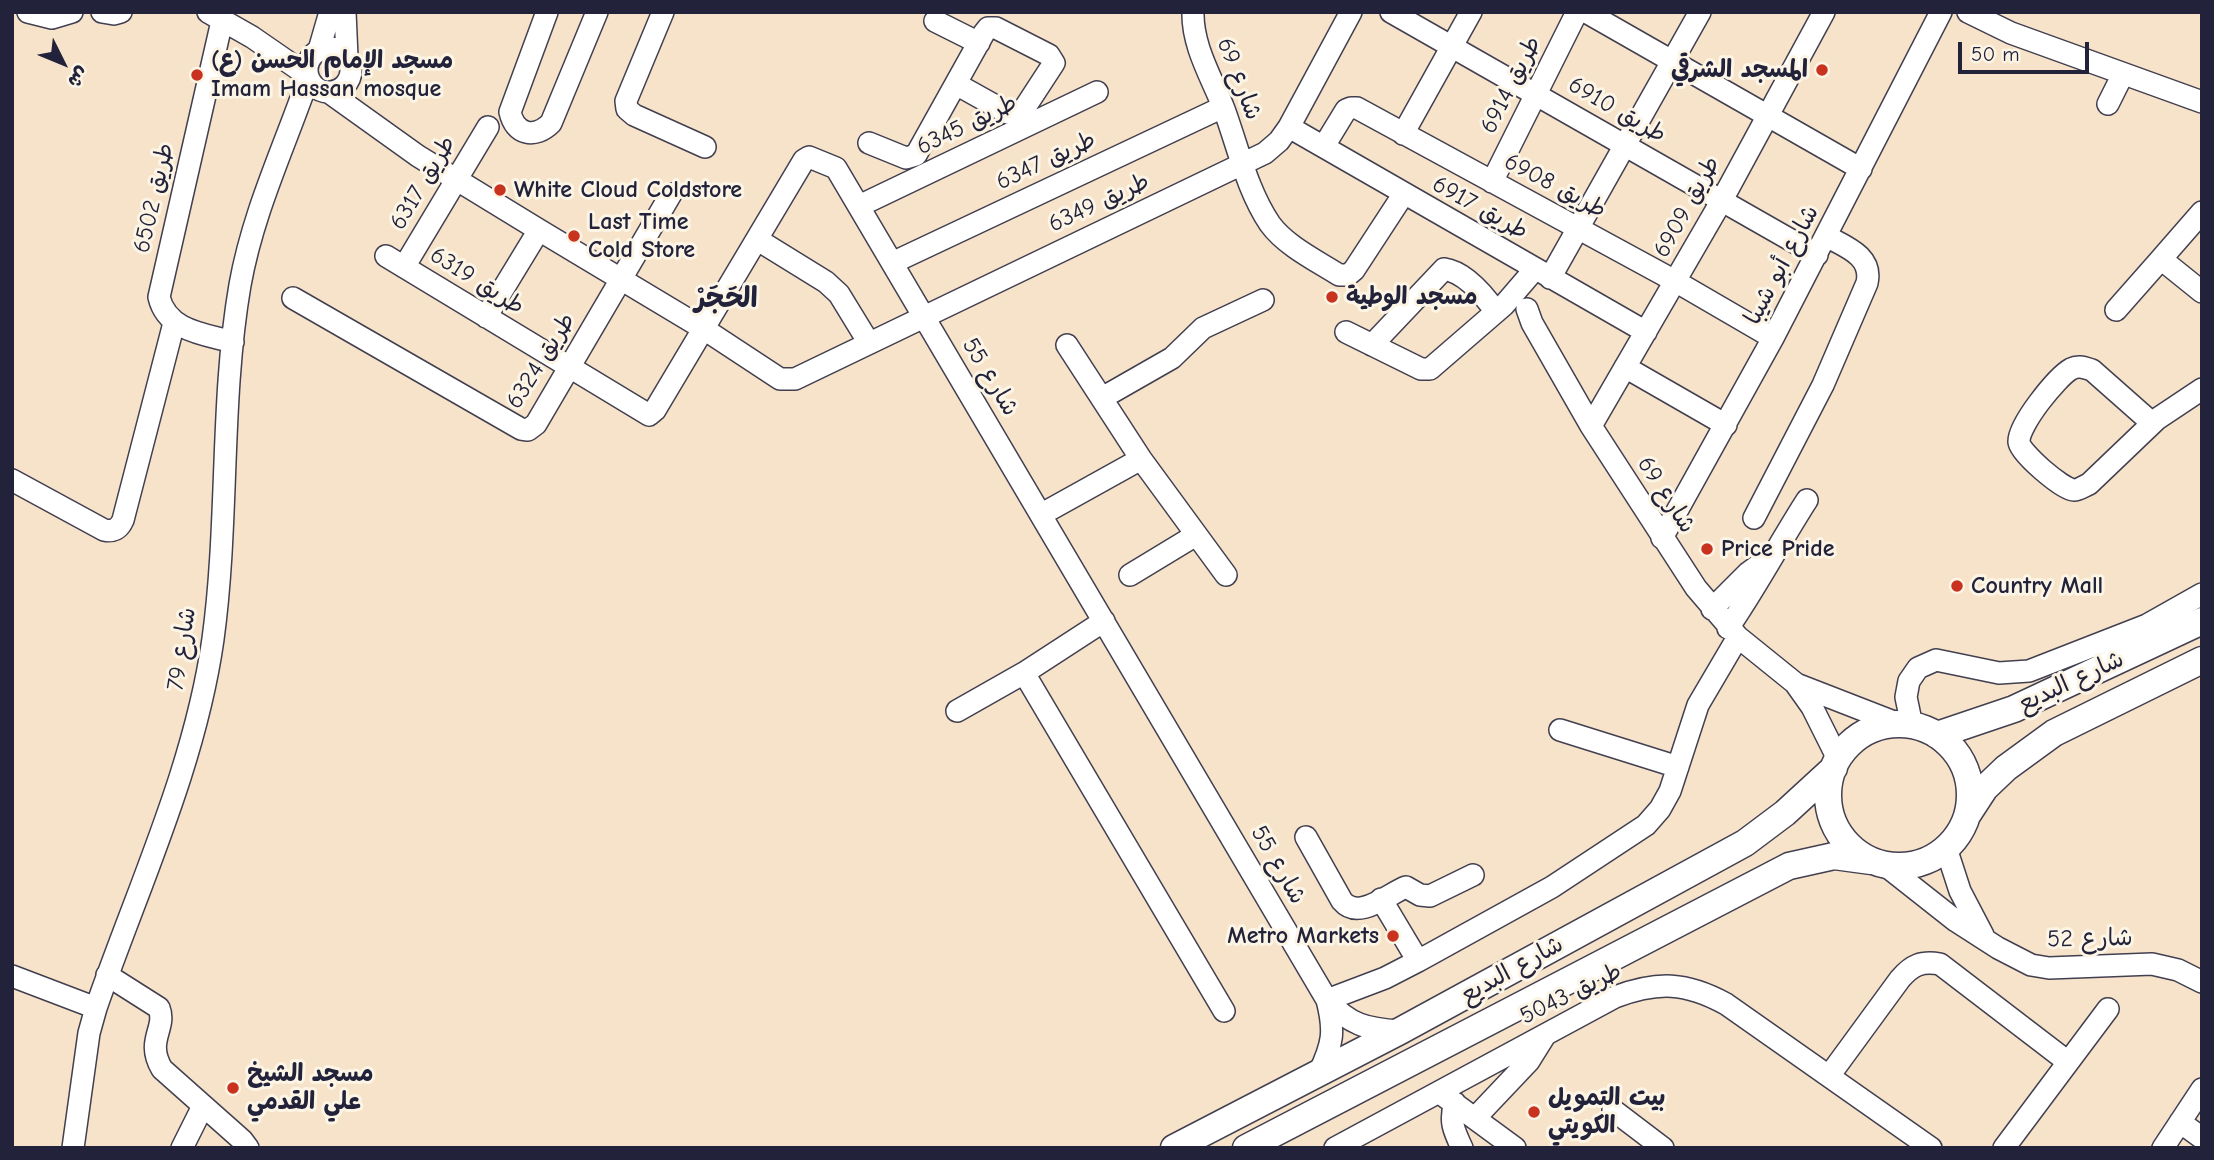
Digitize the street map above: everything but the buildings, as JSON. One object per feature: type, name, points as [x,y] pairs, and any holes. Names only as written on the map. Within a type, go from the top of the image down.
[{"type":"main road","name":"شارع البديع","points":[[1937,735],[2014,709],[2202,621]]},
{"type":"main road","name":"شارع البديع","points":[[1967,815],[1992,781],[2054,733],[2202,660]]},
{"type":"main road","points":[[1905,725],[1937,735],[1955,750],[1966,770],[1970,793],[1967,815],[1959,834],[1933,858],[1917,864],[1901,866],[1878,863],[1852,849],[1838,832],[1830,811],[1828,789],[1836,763],[1854,740],[1875,728],[1905,725]]},
{"type":"main road","name":"شارع البديع","points":[[1174,1148],[1399,1031],[1745,843],[1785,813],[1836,763]]},
{"type":"main road","name":"شارع البديع","points":[[1246,1148],[1789,866],[1834,856],[1878,863]]},
{"type":"street","points":[[29,12],[52,18],[72,12]]},
{"type":"street","points":[[102,12],[121,12]]},
{"type":"street","points":[[307,77],[310,58],[317,51],[330,12]]},
{"type":"street","points":[[329,93],[346,85],[349,67],[345,12]]},
{"type":"street","points":[[547,12],[510,112],[518,129],[526,133],[544,130],[551,122],[597,12]]},
{"type":"street","points":[[663,12],[626,101],[627,109],[634,115],[705,147]]},
{"type":"street","name":"شارع 69","points":[[1193,12],[1195,39],[1255,196],[1272,226],[1289,243],[1339,275],[1352,273],[1403,195]]},
{"type":"street","name":"طريق 6349","points":[[924,316],[1243,164],[1272,147],[1289,127],[1351,12]]},
{"type":"street","name":"طريق 6910","points":[[1391,12],[1722,200],[1821,246],[1861,257],[1868,269],[1867,284],[1823,385],[1754,518]]},
{"type":"street","points":[[1403,134],[1471,12]]},
{"type":"street","name":"طريق 6914","points":[[1492,182],[1577,12]]},
{"type":"street","points":[[1586,12],[1861,169]]},
{"type":"street","points":[[1346,332],[1421,369],[1430,369],[1543,273],[1578,228],[1700,12]]},
{"type":"street","name":"طريق 6909","points":[[1591,426],[1722,200],[1824,12]]},
{"type":"street","name":"شارع أبو شيبا","points":[[1662,538],[1773,338],[1941,12]]},
{"type":"street","points":[[1968,12],[2011,33],[2202,102]]},
{"type":"street","points":[[215,16],[252,37],[307,77],[313,86],[329,93],[456,179],[704,329],[774,375],[788,380],[795,379],[924,316]]},
{"type":"street","name":"طريق 6502","points":[[174,323],[162,307],[160,286],[215,16]]},
{"type":"street","points":[[935,21],[979,43]]},
{"type":"street","points":[[869,143],[905,158],[914,157],[986,30],[992,27],[1053,59],[1053,67],[1024,109],[1012,114],[956,84]]},
{"type":"street","points":[[252,37],[317,51],[335,48],[349,67],[361,96],[387,134]]},
{"type":"street","points":[[2108,104],[2123,74]]},
{"type":"street","name":"شارع 79","points":[[73,1148],[89,1033],[96,1007],[182,771],[200,706],[212,639],[219,572],[233,342],[246,256],[262,200],[307,77]]},
{"type":"street","points":[[1040,85],[1058,111]]},
{"type":"street","name":"طريق 6345","points":[[859,206],[1097,92]]},
{"type":"street","name":"شارع 79","points":[[283,146],[304,117],[329,93]]},
{"type":"street","name":"طريق 6347","points":[[892,263],[1223,107]]},
{"type":"street","name":"طريق 6908","points":[[1324,146],[1346,110],[1357,108],[1675,281],[1773,338]]},
{"type":"street","name":"طريق 6317","points":[[395,261],[456,179],[488,127]]},
{"type":"street","name":"طريق 6917","points":[[1289,127],[1403,195],[1646,332]]},
{"type":"street","name":"شارع 55","points":[[758,240],[808,157],[823,162],[840,173],[1327,1000],[1340,1014],[1358,1025],[1399,1031]]},
{"type":"street","name":"طريق 6324","points":[[293,298],[524,430],[533,428],[671,194]]},
{"type":"street","points":[[2116,310],[2202,212]]},
{"type":"street","points":[[486,317],[539,230]]},
{"type":"street","points":[[704,329],[758,240],[826,282],[839,294],[869,343]]},
{"type":"street","points":[[2161,259],[2202,292]]},
{"type":"street","name":"طريق 6319","points":[[395,261],[649,415],[655,410],[704,329]]},
{"type":"street","points":[[1372,345],[1444,269],[1450,270],[1476,288],[1496,312]]},
{"type":"street","points":[[1102,398],[1172,358],[1203,328],[1264,300]]},
{"type":"street","name":"شارع 69","points":[[1527,309],[1532,323],[1591,426],[1662,538],[1712,609],[1733,632],[1795,683],[1812,707],[1836,763]]},
{"type":"street","points":[[12,480],[104,530],[119,527],[174,323],[233,342]]},
{"type":"street","points":[[1067,345],[1141,459],[1226,575]]},
{"type":"street","points":[[2152,423],[2092,370],[2080,366],[2070,370],[2036,406],[2024,423],[2018,439],[2020,447],[2053,479],[2076,490],[2089,484],[2152,423],[2202,389]]},
{"type":"street","points":[[1625,367],[1726,425]]},
{"type":"street","points":[[1042,514],[1141,459]]},
{"type":"street","points":[[1327,1000],[1385,978],[1418,961],[1552,887],[1646,825],[1660,809],[1670,790],[1698,705],[1733,632],[1772,556],[1807,500]]},
{"type":"street","points":[[1130,575],[1196,536]]},
{"type":"street","points":[[1712,609],[1755,566],[1772,556]]},
{"type":"street","points":[[1905,725],[1909,681],[1918,668],[1936,660],[1999,673],[2029,671],[2147,625],[2202,594]]},
{"type":"street","points":[[957,711],[1024,673],[1104,621]]},
{"type":"street","points":[[1024,673],[1224,1012]]},
{"type":"street","name":"شارع 69","points":[[1795,683],[1905,725]]},
{"type":"street","points":[[1560,730],[1678,767]]},
{"type":"street","points":[[1307,837],[1346,906],[1357,910],[1406,887],[1420,895],[1430,896],[1473,875]]},
{"type":"street","points":[[1946,848],[1960,891],[1983,937]]},
{"type":"street","name":"شارع 52","points":[[1878,863],[1930,902],[2031,965],[2049,968],[2151,964],[2178,970],[2202,982]]},
{"type":"street","points":[[1381,900],[1418,961]]},
{"type":"street","points":[[1829,1076],[1910,967],[1924,961],[1940,964],[2068,1062]]},
{"type":"street","points":[[107,975],[159,1008],[162,1015],[154,1043],[158,1061],[169,1075],[248,1148]]},
{"type":"street","points":[[12,976],[96,1007]]},
{"type":"street","name":"طريق 5043","points":[[1335,1148],[1447,1098],[1545,1035],[1615,997],[1660,985],[1683,986],[1706,993],[1726,1004],[1931,1148]]},
{"type":"street","name":"شارع 55","points":[[1320,1073],[1333,1033],[1327,1000]]},
{"type":"street","points":[[2004,1148],[2108,1009]]},
{"type":"street","points":[[1475,1118],[1529,1061],[1545,1035]]},
{"type":"street","points":[[2163,1148],[2202,1089]]},
{"type":"street","points":[[1447,1098],[1514,1148]]},
{"type":"street","points":[[1447,1098],[1452,1125],[1462,1148]]},
{"type":"street","points":[[182,1148],[204,1106]]},
{"type":"street","points":[[1613,1110],[1663,1148]]},
{"type":"street","points":[[2180,1122],[2202,1138]]},
{"type":"place","name":"المسجد الشرقي","points":[[1822,70]]},
{"type":"place","name":"مسجد الإمام الحسن (ع) Imam Hassan mosque","points":[[197,75]]},
{"type":"place","name":"White Cloud Coldstore","points":[[500,190]]},
{"type":"place","name":"Last Time Cold Store","points":[[574,236]]},
{"type":"place","name":"مسجد الوطية","points":[[1332,297]]},
{"type":"place","name":"Price Pride","points":[[1707,549]]},
{"type":"place","name":"Country Mall","points":[[1957,586]]},
{"type":"place","name":"Metro Markets","points":[[1393,936]]},
{"type":"place","name":"مسجد الشيخ علي القدمي","points":[[233,1088]]},
{"type":"place","name":"بيت التمويل الكويتي","points":[[1534,1112]]},
{"type":"district","name":"الحَجَرْ","points":[[726,299]]}]
